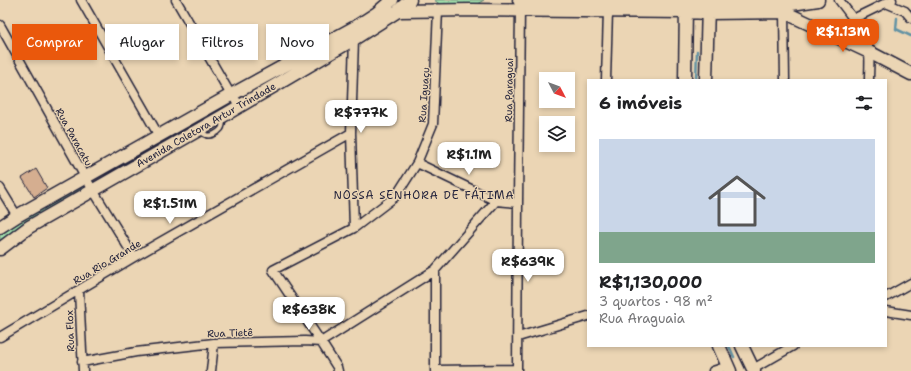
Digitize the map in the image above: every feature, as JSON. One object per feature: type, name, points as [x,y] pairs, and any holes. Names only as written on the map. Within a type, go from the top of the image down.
[{"type":"street","points":[[81,0],[159,136]]},
{"type":"street","points":[[176,0],[231,95],[241,106]]},
{"type":"street","name":"Avenida Coletora Artur Trindade","points":[[0,227],[85,177],[357,26],[377,13],[392,0]]},
{"type":"street","name":"Avenida Coletora Artur Trindade","points":[[0,249],[29,227],[241,106],[354,39],[398,11],[410,0]]},
{"type":"street","points":[[472,10],[486,4],[491,0]]},
{"type":"street","points":[[398,11],[434,7],[472,10],[520,3],[608,3],[785,8],[818,0]]},
{"type":"street","points":[[839,0],[853,19],[868,47],[868,79]]},
{"type":"street","points":[[853,19],[889,1],[905,11],[911,18]]},
{"type":"street","points":[[520,3],[608,11],[686,5]]},
{"type":"street","name":"Rua Paraguai","points":[[517,370],[520,3]]},
{"type":"street","points":[[685,79],[686,5]]},
{"type":"street","points":[[706,79],[708,5]]},
{"type":"street","name":"Rua Iguaçu","points":[[321,342],[273,270],[354,228],[396,196],[417,163],[433,124],[434,7]]},
{"type":"street","points":[[785,8],[868,47],[911,65]]},
{"type":"street","points":[[785,8],[785,79]]},
{"type":"street","points":[[606,79],[608,11]]},
{"type":"street","name":"Rua Paracatu","points":[[0,25],[85,177],[134,257]]},
{"type":"street","points":[[354,39],[351,133],[354,228]]},
{"type":"street","points":[[868,47],[911,74]]},
{"type":"street","name":"Rua Rio Grande","points":[[0,337],[134,257],[351,133]]},
{"type":"street","points":[[417,163],[496,201],[518,203]]},
{"type":"street","points":[[0,188],[17,216]]},
{"type":"street","points":[[338,371],[321,342],[435,270],[496,201]]},
{"type":"street","points":[[435,270],[435,371],[517,370]]},
{"type":"street","points":[[887,296],[911,283]]},
{"type":"street","name":"Rua Flox","points":[[79,290],[82,367]]},
{"type":"street","points":[[887,311],[911,316]]},
{"type":"street","points":[[518,337],[587,316]]},
{"type":"street","name":"Rua Tietê","points":[[82,367],[136,352],[214,343],[321,342]]},
{"type":"street","points":[[212,371],[214,343]]},
{"type":"street","points":[[712,371],[729,368],[719,347]]},
{"type":"street","points":[[742,347],[754,370],[785,348]]},
{"type":"green space","points":[[434,0],[484,0],[475,5],[441,5]]},
{"type":"green space","points":[[82,183],[86,188],[0,244],[0,234]]},
{"type":"building","points":[[36,169],[47,188],[34,197],[22,178]]},
{"type":"waterway","points":[[897,18],[896,29],[911,36]]},
{"type":"waterway","points":[[696,79],[697,51]]},
{"type":"waterway","points":[[729,347],[734,357]]},
{"type":"district","name":"NOSSA SENHORA DE FÁTIMA","points":[[424,195]]}]
